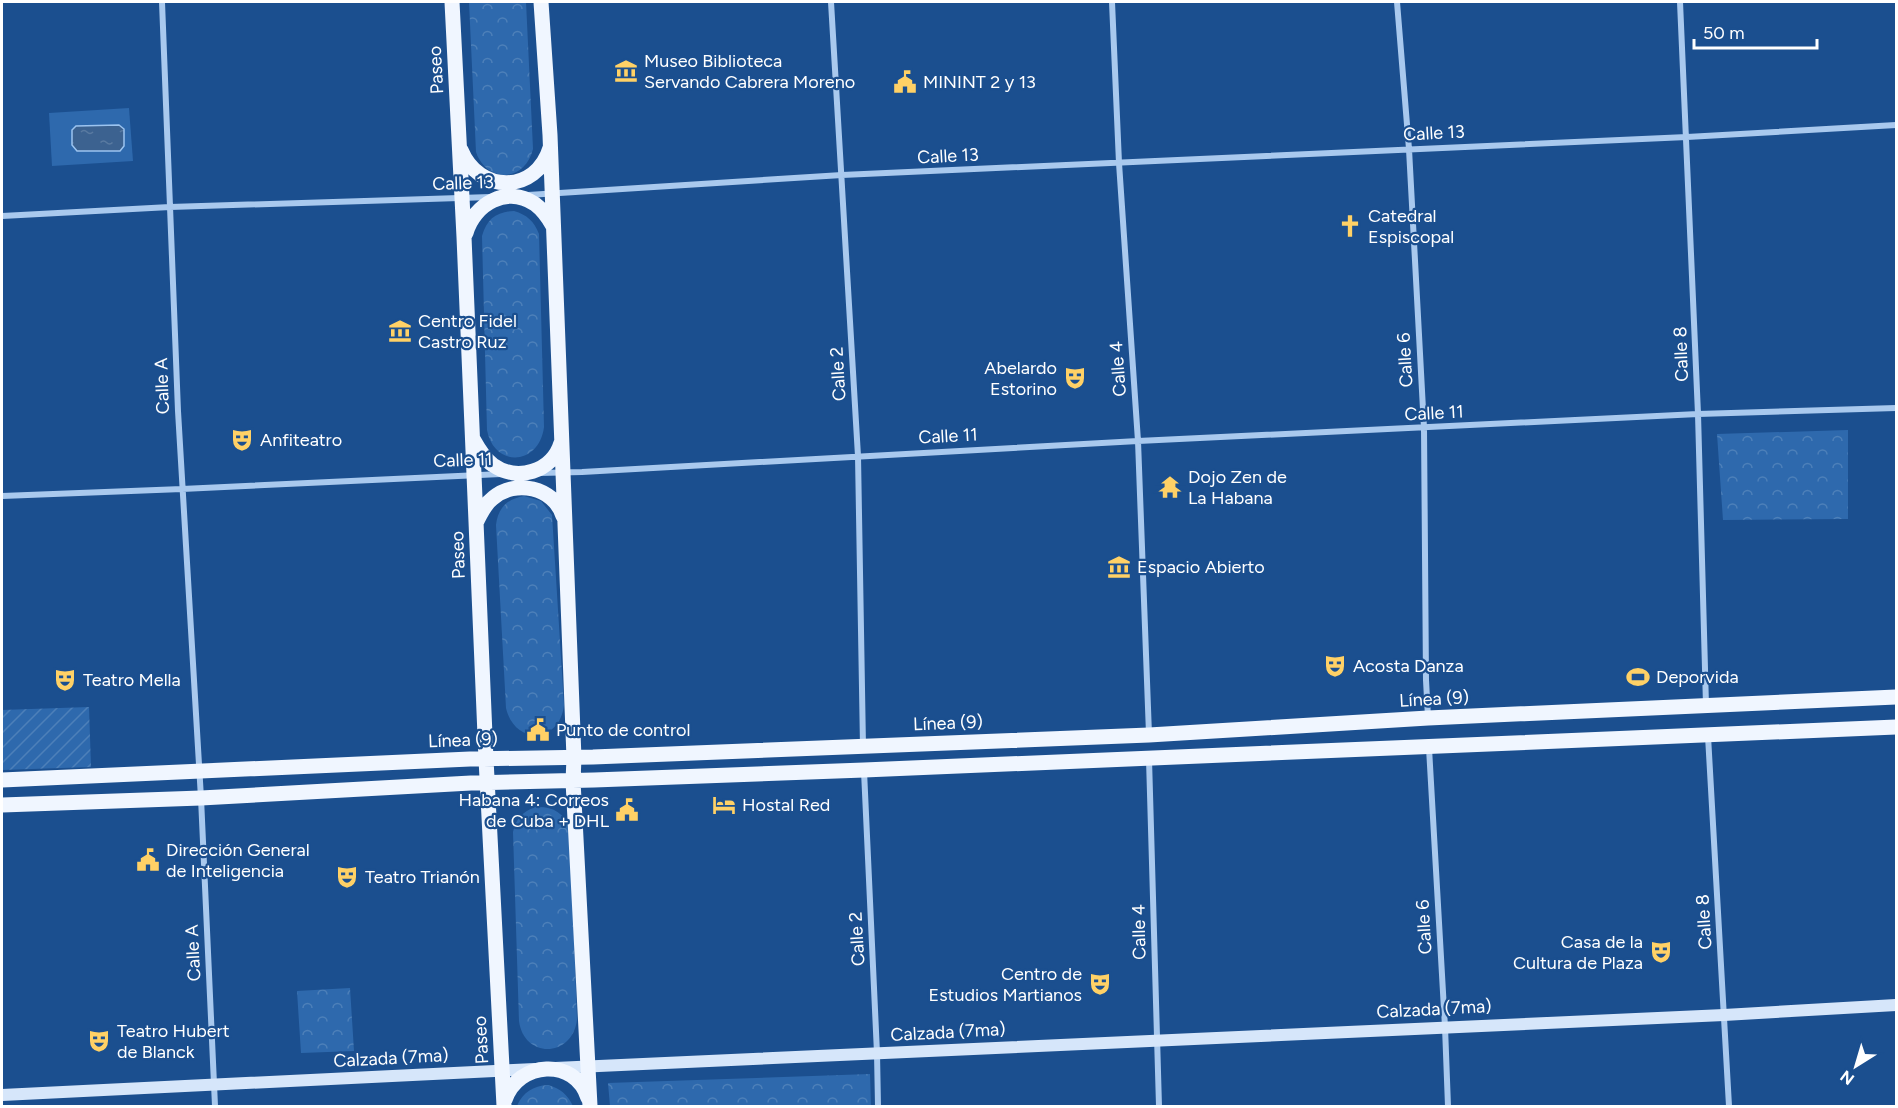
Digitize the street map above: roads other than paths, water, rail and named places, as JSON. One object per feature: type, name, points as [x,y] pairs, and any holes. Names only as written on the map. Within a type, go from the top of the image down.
[{"type":"main road","name":"Paseo","points":[[452,2],[504,1105]]},
{"type":"main road","points":[[541,2],[553,194],[573,781],[590,1105]]},
{"type":"main road","points":[[460,147],[466,161],[476,173],[489,180],[509,183],[532,175],[543,164],[549,150],[550,135]]},
{"type":"main road","points":[[464,237],[477,210],[490,201],[510,196],[533,203],[545,213],[553,226],[555,241]]},
{"type":"main road","points":[[473,439],[491,464],[504,471],[520,474],[534,471],[548,464],[558,453],[562,439]]},
{"type":"main road","points":[[476,523],[483,509],[493,498],[507,490],[521,487],[536,490],[550,497],[560,508],[565,522]]},
{"type":"main road","name":"Línea (9)","points":[[2,780],[199,770],[486,759],[574,758],[1149,735],[1428,718],[1896,697]]},
{"type":"main road","points":[[2,805],[201,798],[488,783],[864,770],[1896,727]]},
{"type":"main road","name":"Calzada (7ma)","points":[[2,1095],[1724,1015],[1896,1005]]},
{"type":"main road","points":[[504,1105],[509,1089],[519,1078],[532,1071],[548,1069],[562,1071],[576,1078],[586,1090],[590,1105]]},
{"type":"street","name":"Calle A","points":[[162,2],[182,489],[201,798],[215,1107]]},
{"type":"street","name":"Calle 2","points":[[831,2],[858,456],[863,746]]},
{"type":"street","name":"Calle 4","points":[[1112,2],[1119,163],[1138,441],[1149,735]]},
{"type":"street","name":"Calle 6","points":[[1397,2],[1410,149],[1424,428],[1428,718]]},
{"type":"street","name":"Calle 8","points":[[1680,2],[1698,414],[1706,706]]},
{"type":"street","name":"Calle 13","points":[[2,216],[170,207],[462,199],[842,176],[1687,137],[1896,125]]},
{"type":"street","name":"Calle 11","points":[[2,496],[563,472],[1698,414],[1896,408]]},
{"type":"street","name":"Calle 8","points":[[1708,736],[1729,1107]]},
{"type":"street","name":"Calle 6","points":[[1429,745],[1448,1107]]},
{"type":"street","name":"Calle 4","points":[[1149,758],[1159,1107]]},
{"type":"street","name":"Calle 2","points":[[864,770],[878,1107]]},
{"type":"water","points":[[119,125],[124,129],[124,146],[120,151],[77,151],[72,145],[72,130],[76,126]]},
{"type":"place","name":"Museo Biblioteca Servando Cabrera Moreno","points":[[626,71]]},
{"type":"place","name":"MININT 2 y 13","points":[[905,82]]},
{"type":"place","name":"Catedral Espiscopal","points":[[1350,226]]},
{"type":"place","name":"Centro Fidel Castro Ruz","points":[[400,331]]},
{"type":"place","name":"Abelardo Estorino","points":[[1075,378]]},
{"type":"place","name":"Anfiteatro","points":[[242,440]]},
{"type":"place","name":"Dojo Zen de La Habana","points":[[1170,487]]},
{"type":"place","name":"Espacio Abierto","points":[[1119,567]]},
{"type":"place","name":"Acosta Danza","points":[[1335,666]]},
{"type":"place","name":"Deporvida","points":[[1638,677]]},
{"type":"place","name":"Teatro Mella","points":[[65,680]]},
{"type":"place","name":"Punto de control","points":[[538,730]]},
{"type":"place","name":"Hostal Red","points":[[724,805]]},
{"type":"place","name":"Habana 4: Correos de Cuba + DHL","points":[[627,810]]},
{"type":"place","name":"Dirección General de Inteligencia","points":[[148,860]]},
{"type":"place","name":"Teatro Trianón","points":[[347,877]]},
{"type":"place","name":"Casa de la Cultura de Plaza","points":[[1661,952]]},
{"type":"place","name":"Centro de Estudios Martianos","points":[[1100,984]]},
{"type":"place","name":"Teatro Hubert de Blanck","points":[[99,1041]]}]
